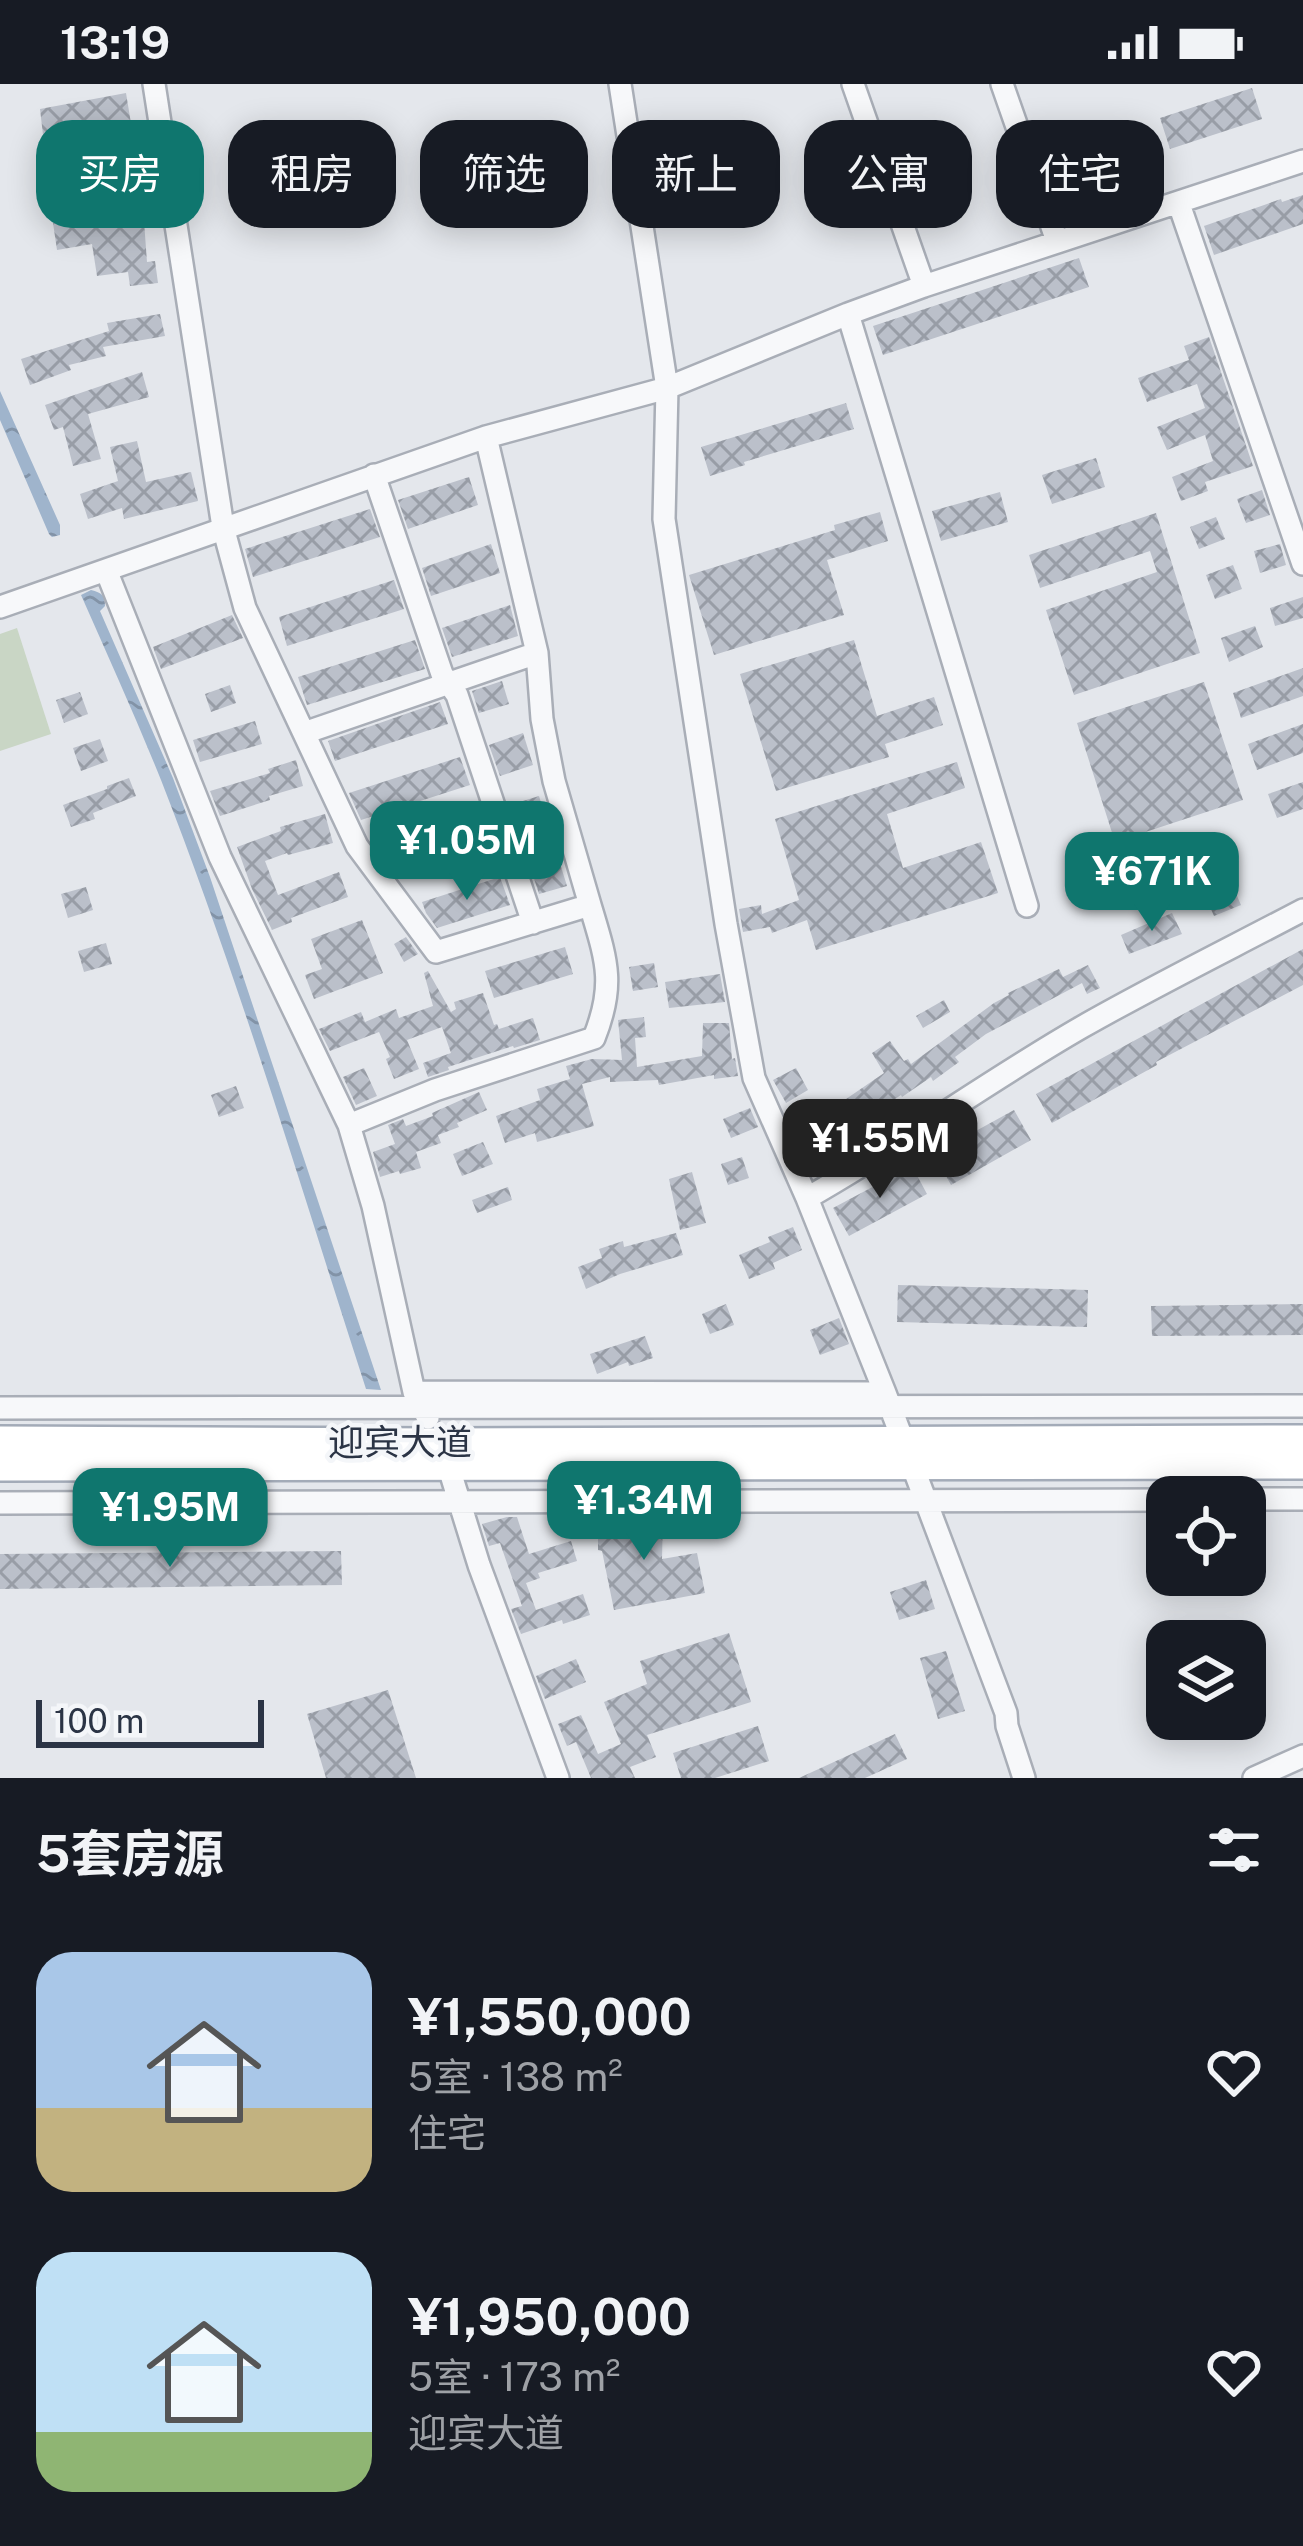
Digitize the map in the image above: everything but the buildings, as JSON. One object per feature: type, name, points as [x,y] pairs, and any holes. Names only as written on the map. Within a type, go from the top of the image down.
[{"type":"main road","name":"迎宾大道","points":[[908,1455],[1303,1438]]},
{"type":"main road","name":"迎宾大道","points":[[0,1440],[444,1455]]},
{"type":"main road","name":"迎宾大道","points":[[0,1467],[444,1455],[908,1455],[1303,1466]]},
{"type":"street","points":[[154,84],[223,527],[245,608],[357,847],[436,952],[590,905]]},
{"type":"street","points":[[620,84],[667,388],[664,518],[754,1078],[887,1400],[1006,1713],[1024,1778]]},
{"type":"street","points":[[853,84],[924,286]]},
{"type":"street","points":[[1003,84],[1057,241]]},
{"type":"street","points":[[0,607],[487,437],[667,388],[924,286],[1303,161]]},
{"type":"street","points":[[1179,204],[1303,564]]},
{"type":"street","points":[[848,314],[1028,906]]},
{"type":"street","points":[[349,1125],[435,1090],[594,1038],[606,1006],[606,960],[554,781],[542,719],[537,652],[487,437]]},
{"type":"street","points":[[374,475],[442,674],[457,695],[533,923]]},
{"type":"street","points":[[106,570],[220,857],[349,1125],[374,1206],[419,1401],[444,1455],[558,1778]]},
{"type":"street","points":[[304,733],[537,652]]},
{"type":"street","points":[[806,1198],[878,1158],[980,1088],[1084,1026],[1303,910]]},
{"type":"street","points":[[0,1408],[887,1400],[1303,1406]]},
{"type":"street","points":[[1266,1499],[1303,1499]]},
{"type":"street","points":[[0,1503],[1146,1500]]},
{"type":"street","points":[[1254,1778],[1303,1756]]},
{"type":"green space","points":[[17,628],[51,734],[0,751],[0,634]]},
{"type":"water","points":[[0,391],[60,525],[60,535],[49,534],[0,420]]},
{"type":"water","points":[[91,590],[103,597],[105,606],[100,611],[173,778],[210,877],[381,1390],[366,1389],[217,930],[161,780],[81,595]]}]
